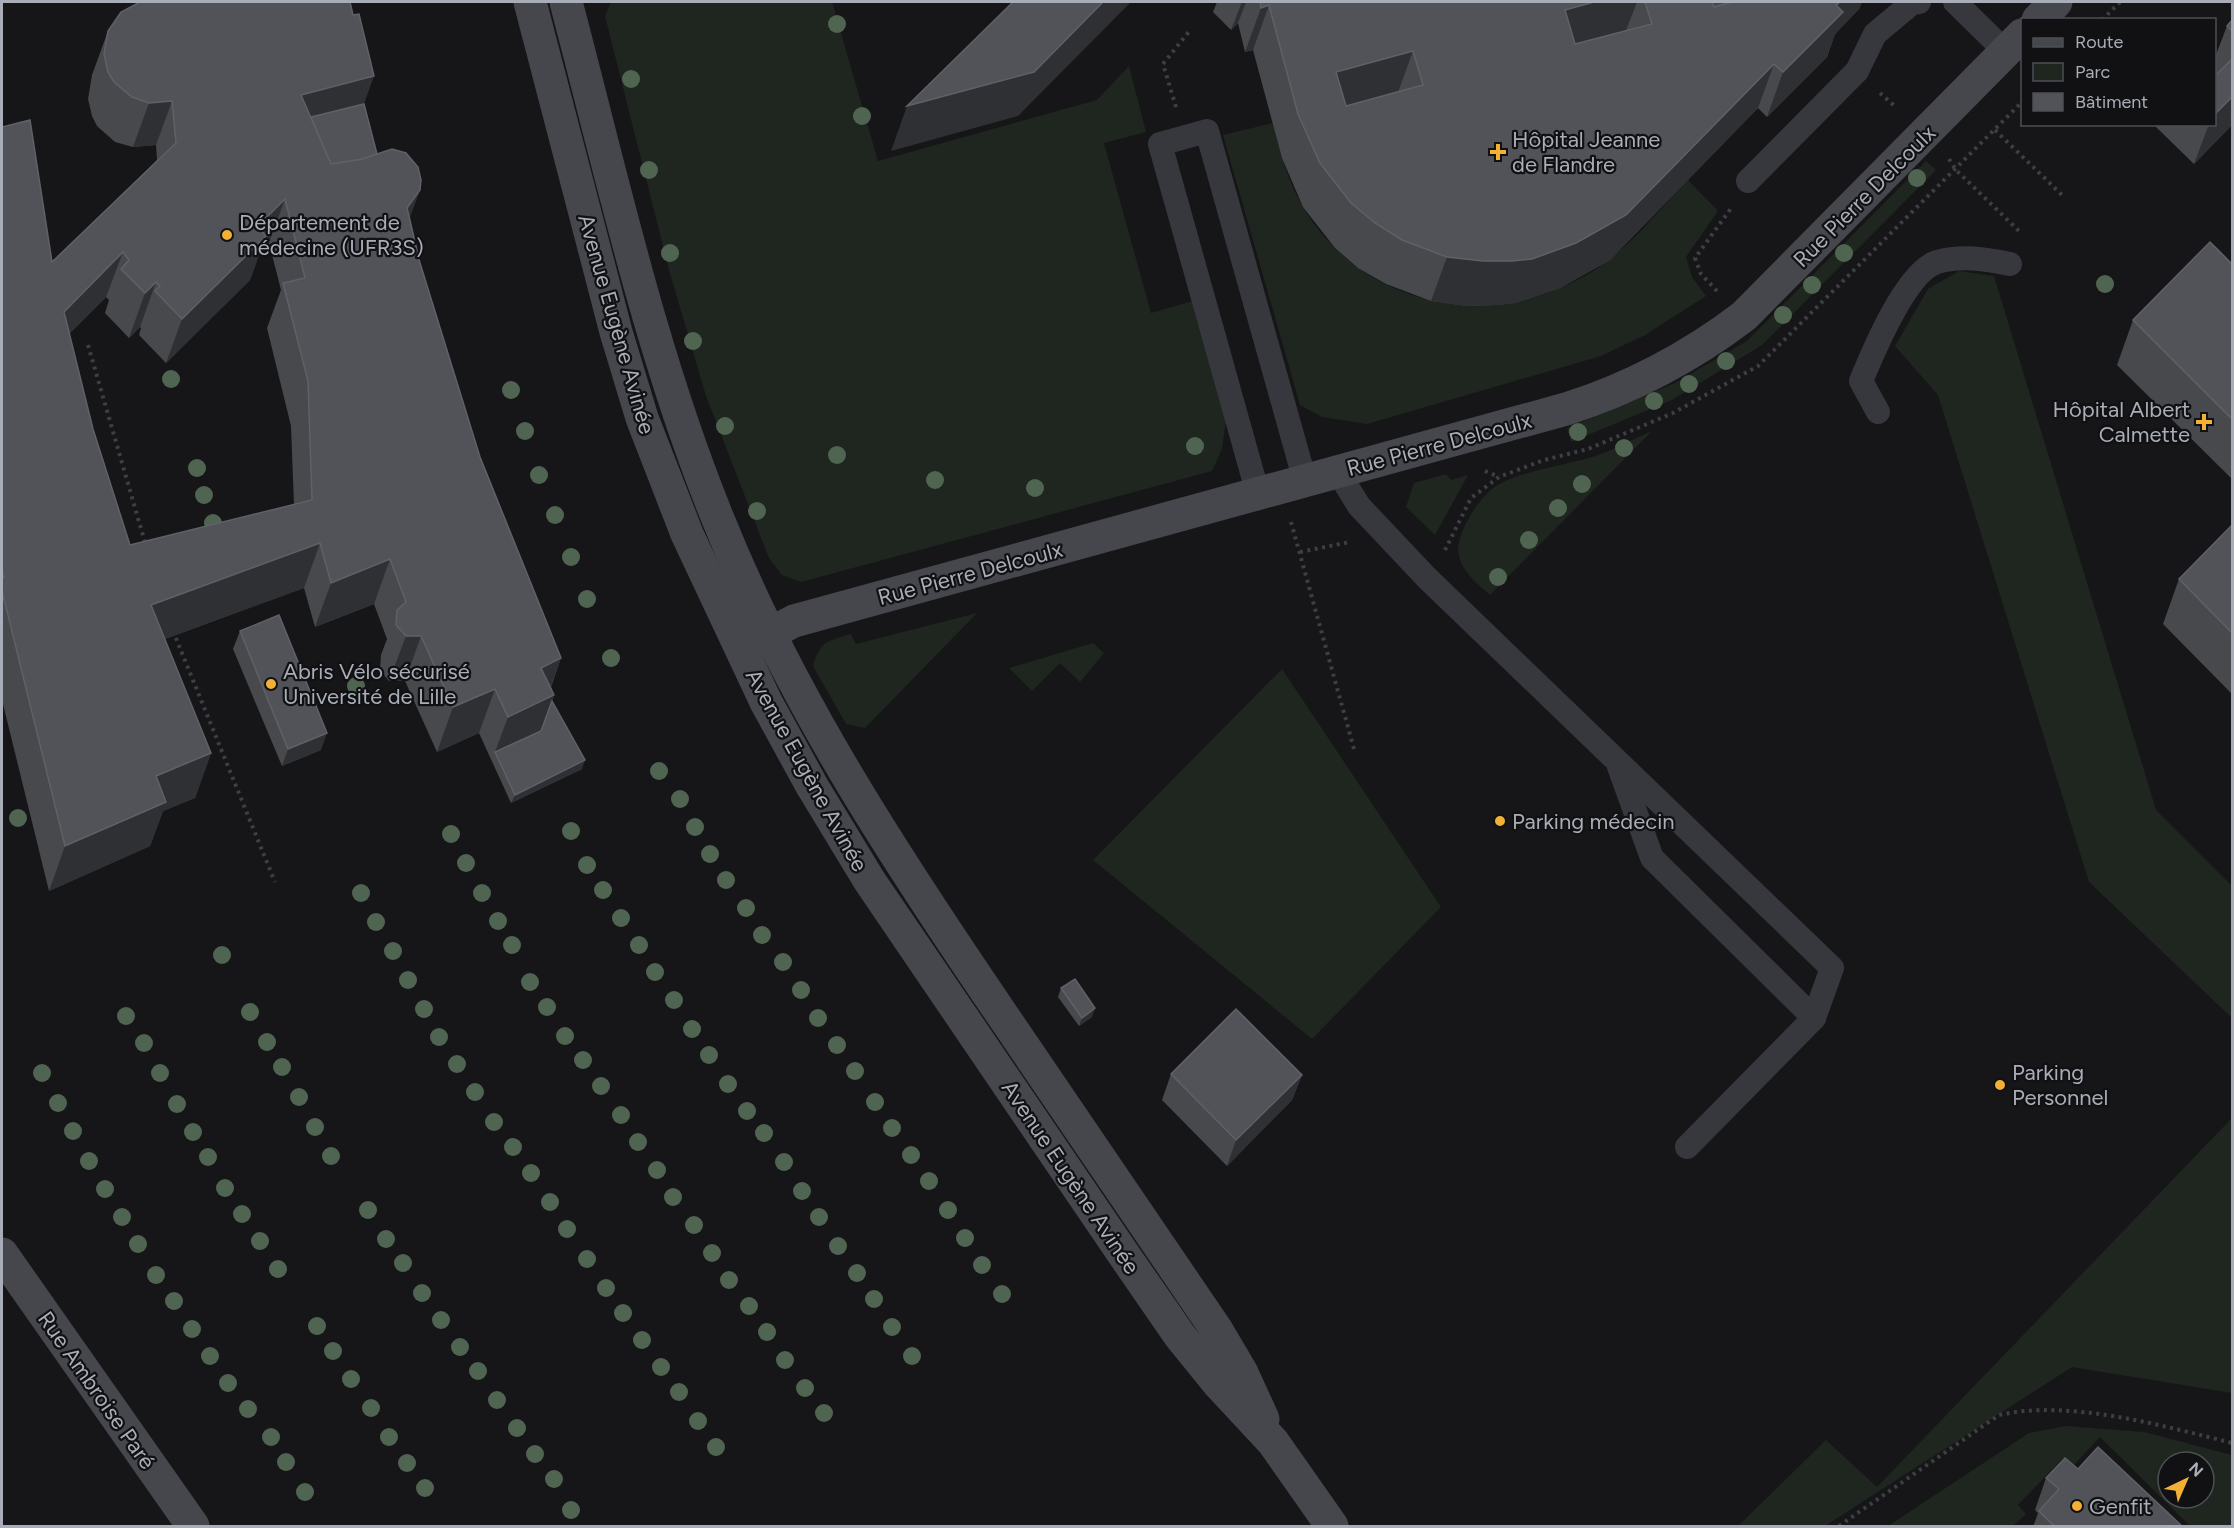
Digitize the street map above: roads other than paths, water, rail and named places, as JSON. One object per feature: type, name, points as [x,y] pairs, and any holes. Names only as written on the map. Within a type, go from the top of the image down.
[{"type":"street","name":"Avenue Eugène Avinée","points":[[534,2],[630,381],[683,524],[740,650],[812,786],[911,944],[1180,1336],[1219,1384],[1273,1442],[1332,1527]]},
{"type":"street","name":"Avenue Eugène Avinée","points":[[566,2],[643,300],[677,411],[719,522],[770,633],[869,815],[1216,1329],[1242,1372],[1273,1442]]},
{"type":"street","points":[[2040,18],[2056,2]]},
{"type":"street","name":"Rue Pierre Delcoulx","points":[[740,650],[794,621],[1566,410],[1614,393],[1673,365],[1744,316],[2014,44]]},
{"type":"street","name":"Rue Ambroise Paré","points":[[2,1254],[193,1527]]},
{"type":"lane","points":[[1748,182],[1857,71],[1875,34],[1912,3],[1920,2]]},
{"type":"lane","points":[[1955,2],[2014,44]]},
{"type":"lane","points":[[1258,494],[1160,144],[1207,131],[1305,481]]},
{"type":"lane","points":[[1878,412],[1861,381],[1891,313],[1917,279],[1935,262],[1979,257],[2010,264]]},
{"type":"lane","points":[[1338,472],[1359,506],[1419,571],[1832,968],[1814,1018],[1687,1147]]},
{"type":"lane","points":[[1617,762],[1652,858],[1814,1018]]},
{"type":"place","name":"Hôpital Jeanne de Flandre","points":[[1498,152]]},
{"type":"place","name":"Département de médecine (UFR3S)","points":[[227,235]]},
{"type":"place","name":"Hôpital Albert Calmette","points":[[2204,422]]},
{"type":"place","name":"Abris Vélo sécurisé Université de Lille","points":[[271,684]]},
{"type":"place","name":"Parking médecin","points":[[1500,821]]},
{"type":"place","name":"Parking Personnel","points":[[2000,1085]]},
{"type":"place","name":"Genfit","points":[[2077,1506]]}]
